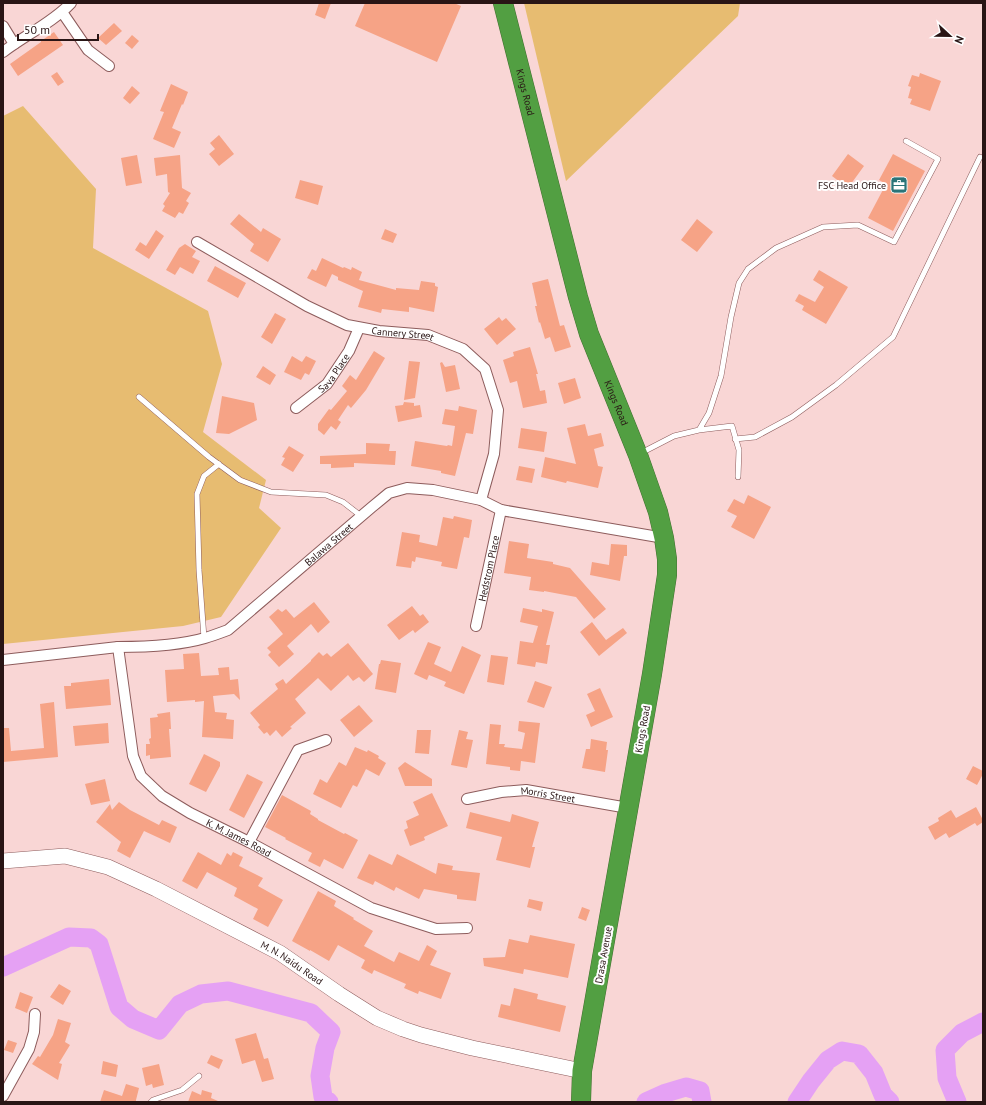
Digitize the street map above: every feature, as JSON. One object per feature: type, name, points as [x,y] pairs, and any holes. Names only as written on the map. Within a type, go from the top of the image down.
[{"type":"highway","name":"Kings Road","points":[[503,3],[589,334],[638,455],[658,512],[664,538],[667,559],[667,575],[652,674],[628,808]]},
{"type":"highway","name":"Drasa Avenue","points":[[581,1102],[582,1071],[628,808]]},
{"type":"main road","name":"M. N. Naidu Road","points":[[3,861],[65,856],[108,867],[156,889],[280,954],[339,994],[378,1018],[403,1029],[472,1048],[582,1071]]},
{"type":"street","points":[[3,52],[62,12],[71,3]]},
{"type":"street","points":[[62,12],[88,50],[109,66]]},
{"type":"street","points":[[3,26],[14,44]]},
{"type":"street","name":"Cannery Street","points":[[197,242],[307,306],[347,325],[379,331],[428,335],[464,349],[485,369],[498,410],[494,454],[482,500]]},
{"type":"street","name":"Sava Place","points":[[296,408],[327,384],[349,351],[359,328]]},
{"type":"street","name":"Balawa Street","points":[[3,660],[118,647],[181,643],[204,638],[228,630],[361,516],[389,494],[407,488],[433,490],[482,500],[501,510],[664,538]]},
{"type":"street","name":"Hedstrom Place","points":[[476,626],[501,510]]},
{"type":"street","name":"K. M. James Road","points":[[118,647],[133,756],[141,776],[162,796],[190,813],[249,842],[371,908],[436,929],[467,928]]},
{"type":"street","points":[[249,842],[298,750],[326,740]]},
{"type":"street","name":"Morris Street","points":[[467,799],[501,792],[526,790],[628,808]]},
{"type":"street","points":[[3,1096],[29,1049],[34,1032],[35,1014]]},
{"type":"lane","points":[[699,430],[709,413],[721,376],[731,317],[739,283],[748,269],[776,248],[823,227],[858,225],[894,242],[938,159],[906,141]]},
{"type":"lane","points":[[735,439],[755,437],[792,417],[836,385],[893,337],[980,157]]},
{"type":"lane","points":[[139,397],[209,457],[240,480],[271,492],[326,495],[343,502],[361,516]]},
{"type":"lane","points":[[638,455],[674,436],[699,430],[732,426],[739,450],[738,477]]},
{"type":"lane","points":[[204,638],[199,570],[197,494],[204,476],[219,464]]},
{"type":"lane","points":[[151,1102],[182,1090],[199,1076]]},
{"type":"shaded area","points":[[524,3],[740,3],[738,16],[566,181]]},
{"type":"shaded area","points":[[23,106],[96,189],[93,248],[208,311],[222,364],[203,432],[266,480],[259,508],[281,528],[221,617],[183,626],[3,644],[3,116]]},
{"type":"building","points":[[319,3],[331,3],[325,19],[315,15]]},
{"type":"building","points":[[365,3],[454,3],[461,6],[437,62],[355,26]]},
{"type":"building","points":[[114,23],[122,31],[106,45],[98,38]]},
{"type":"building","points":[[54,32],[63,45],[18,76],[10,64]]},
{"type":"building","points":[[132,35],[139,41],[132,49],[125,43]]},
{"type":"building","points":[[57,72],[64,82],[58,86],[51,76]]},
{"type":"building","points":[[920,73],[941,81],[930,111],[910,104],[912,99],[908,98],[911,87],[908,86],[912,75],[919,77]]},
{"type":"building","points":[[171,84],[188,92],[172,128],[181,132],[174,148],[153,139],[164,112],[160,111]]},
{"type":"building","points":[[132,86],[140,93],[130,104],[123,98]]},
{"type":"building","points":[[219,135],[234,154],[219,166],[209,154],[215,149],[210,143]]},
{"type":"building","points":[[848,154],[864,166],[848,188],[832,176]]},
{"type":"building","points":[[893,154],[925,171],[893,231],[868,218],[886,184],[879,180]]},
{"type":"building","points":[[137,155],[142,183],[126,186],[121,158]]},
{"type":"building","points":[[180,155],[182,188],[191,193],[186,201],[189,203],[183,214],[179,212],[175,218],[162,211],[165,206],[163,204],[170,193],[168,192],[167,174],[156,176],[154,158]]},
{"type":"building","points":[[300,180],[323,186],[318,205],[295,198]]},
{"type":"building","points":[[239,214],[261,232],[263,228],[281,239],[268,262],[250,251],[254,244],[230,224]]},
{"type":"building","points":[[697,219],[713,232],[697,252],[681,240]]},
{"type":"building","points":[[385,229],[397,234],[393,243],[381,239]]},
{"type":"building","points":[[156,230],[164,236],[149,259],[135,250],[140,242],[146,246]]},
{"type":"building","points":[[185,244],[196,251],[192,257],[200,261],[193,274],[180,267],[175,275],[166,270],[179,248]]},
{"type":"building","points":[[322,258],[343,268],[344,267],[351,270],[352,267],[362,272],[359,280],[396,290],[396,288],[419,290],[421,281],[435,283],[435,286],[438,287],[434,312],[409,307],[409,312],[382,309],[381,313],[358,307],[363,291],[338,280],[338,277],[332,274],[326,287],[307,278],[312,269],[316,271]]},
{"type":"building","points":[[215,266],[246,283],[238,298],[207,281]]},
{"type":"building","points":[[819,270],[848,287],[826,324],[802,310],[804,306],[795,301],[799,294],[815,302],[824,287],[813,280]]},
{"type":"building","points":[[548,279],[560,326],[564,325],[571,347],[555,352],[550,337],[545,339],[540,322],[539,323],[532,283]]},
{"type":"building","points":[[275,313],[286,319],[272,344],[261,337]]},
{"type":"building","points":[[499,317],[502,321],[506,318],[516,329],[497,345],[484,329]]},
{"type":"building","points":[[530,347],[538,374],[536,374],[540,391],[545,390],[547,403],[523,408],[517,381],[510,383],[503,360],[514,356],[513,352]]},
{"type":"building","points":[[374,351],[385,358],[366,390],[351,408],[348,405],[338,420],[341,422],[336,430],[331,426],[324,435],[318,430],[318,424],[329,409],[331,410],[347,391],[342,386],[350,375],[356,380]]},
{"type":"building","points":[[292,356],[302,362],[306,356],[316,361],[309,375],[305,373],[301,380],[284,372]]},
{"type":"building","points":[[409,361],[420,362],[415,398],[404,400]]},
{"type":"building","points":[[442,362],[445,367],[455,365],[460,389],[446,392],[440,363]]},
{"type":"building","points":[[263,366],[276,375],[270,385],[256,377]]},
{"type":"building","points":[[575,378],[581,398],[564,404],[558,383]]},
{"type":"building","points":[[222,396],[254,403],[257,420],[229,434],[216,433]]},
{"type":"building","points":[[404,402],[414,403],[414,406],[420,405],[422,417],[398,422],[395,406],[403,405]]},
{"type":"building","points":[[459,406],[477,410],[473,434],[466,433],[455,476],[441,473],[441,471],[411,466],[415,441],[452,446],[455,426],[442,424],[445,409],[458,411]]},
{"type":"building","points":[[585,424],[588,436],[601,433],[604,446],[594,449],[598,466],[603,467],[598,488],[541,477],[545,457],[576,464],[567,428]]},
{"type":"building","points":[[521,428],[547,432],[544,452],[518,448]]},
{"type":"building","points":[[366,443],[390,444],[389,451],[396,451],[395,465],[354,463],[354,467],[331,468],[331,464],[320,464],[320,456],[366,454]]},
{"type":"building","points":[[289,446],[304,455],[293,472],[281,465],[285,458],[282,457]]},
{"type":"building","points":[[519,466],[535,469],[532,483],[516,480]]},
{"type":"building","points":[[748,495],[771,507],[754,539],[731,527],[737,516],[727,511],[734,499],[744,504]]},
{"type":"building","points":[[454,516],[472,520],[469,538],[464,537],[457,569],[441,566],[442,562],[416,557],[415,562],[412,561],[411,568],[396,566],[402,532],[420,535],[419,542],[437,546],[443,517],[453,519]]},
{"type":"building","points":[[509,541],[529,544],[527,558],[553,562],[553,564],[570,568],[606,609],[594,619],[576,597],[544,591],[529,590],[531,577],[504,573]]},
{"type":"building","points":[[611,544],[627,545],[627,556],[624,556],[620,581],[590,575],[592,562],[609,565]]},
{"type":"building","points":[[314,602],[330,622],[318,633],[311,624],[287,646],[294,654],[279,667],[268,655],[271,652],[267,648],[283,634],[269,617],[278,609],[282,612],[286,609],[294,618]]},
{"type":"building","points":[[412,606],[420,616],[423,614],[429,622],[415,633],[413,630],[399,640],[387,625]]},
{"type":"building","points":[[523,608],[542,612],[542,609],[554,612],[546,645],[550,645],[547,664],[536,662],[535,667],[517,664],[520,641],[533,643],[538,626],[520,622]]},
{"type":"building","points":[[592,622],[606,640],[623,628],[627,633],[599,656],[580,632]]},
{"type":"building","points":[[428,642],[441,647],[434,664],[451,672],[462,646],[481,655],[464,694],[444,686],[446,682],[429,675],[427,680],[414,674]]},
{"type":"building","points":[[348,643],[373,674],[364,682],[359,677],[353,681],[348,675],[331,691],[318,678],[295,699],[306,713],[290,727],[292,728],[282,737],[276,730],[270,736],[267,732],[264,734],[258,727],[260,725],[250,713],[278,689],[275,684],[283,679],[286,684],[319,652],[323,656],[327,653],[331,657]]},
{"type":"building","points":[[199,653],[201,676],[219,675],[218,668],[229,667],[230,680],[238,679],[240,700],[234,694],[213,696],[215,712],[227,713],[226,719],[234,720],[233,739],[202,737],[204,701],[195,702],[195,700],[167,702],[165,670],[184,669],[183,654]]},
{"type":"building","points":[[491,655],[508,657],[504,685],[487,682]]},
{"type":"building","points":[[381,660],[401,663],[396,693],[375,689]]},
{"type":"building","points":[[109,679],[111,705],[66,709],[64,686],[71,686],[71,683]]},
{"type":"building","points":[[535,681],[552,687],[544,708],[527,702]]},
{"type":"building","points":[[600,688],[613,717],[591,727],[586,715],[595,711],[587,694]]},
{"type":"building","points":[[54,702],[58,757],[3,762],[3,728],[9,728],[11,751],[44,748],[40,704]]},
{"type":"building","points":[[359,705],[373,721],[354,737],[340,720]]},
{"type":"building","points":[[170,712],[171,729],[169,729],[171,757],[150,759],[150,755],[146,756],[146,744],[150,744],[149,739],[151,738],[150,718],[158,717],[157,714]]},
{"type":"building","points":[[519,721],[540,723],[535,763],[521,761],[520,771],[510,770],[510,767],[486,764],[490,724],[501,725],[499,744],[505,744],[504,747],[522,749],[525,733],[518,731]]},
{"type":"building","points":[[108,723],[109,743],[75,746],[73,726]]},
{"type":"building","points":[[417,730],[431,730],[429,754],[415,753]]},
{"type":"building","points":[[459,730],[468,732],[466,739],[473,740],[467,768],[451,765]]},
{"type":"building","points":[[591,739],[607,742],[606,750],[608,750],[605,772],[582,768],[586,749],[590,749]]},
{"type":"building","points":[[355,747],[367,752],[368,750],[379,756],[378,758],[386,763],[379,776],[366,769],[357,787],[353,785],[341,808],[313,794],[320,779],[327,783],[339,762],[346,766]]},
{"type":"building","points":[[204,754],[220,762],[220,766],[206,792],[189,784]]},
{"type":"building","points":[[405,762],[432,779],[432,786],[405,786],[398,768]]},
{"type":"building","points":[[973,766],[983,771],[977,785],[966,779]]},
{"type":"building","points":[[247,774],[263,782],[244,818],[229,810]]},
{"type":"building","points":[[105,779],[110,801],[91,805],[85,784]]},
{"type":"building","points":[[432,793],[448,826],[424,837],[425,840],[410,846],[404,830],[408,828],[406,821],[419,815],[413,802]]},
{"type":"building","points":[[282,795],[311,811],[310,814],[318,820],[358,840],[343,869],[324,859],[320,867],[308,861],[312,853],[265,827]]},
{"type":"building","points":[[119,802],[130,810],[159,825],[162,820],[177,827],[170,843],[144,831],[130,858],[117,851],[121,842],[96,822],[110,804],[112,810]]},
{"type":"building","points":[[976,807],[983,822],[977,826],[975,823],[949,838],[946,833],[935,840],[928,827],[939,821],[938,818],[951,810],[956,818]]},
{"type":"building","points":[[470,812],[510,822],[512,814],[539,822],[532,847],[535,847],[530,868],[496,860],[502,837],[466,828]]},
{"type":"building","points":[[198,852],[221,865],[227,853],[231,856],[233,852],[243,857],[239,866],[263,878],[258,886],[283,900],[268,927],[253,919],[258,909],[234,896],[237,888],[207,872],[197,889],[182,881]]},
{"type":"building","points":[[369,854],[392,865],[397,854],[436,874],[438,863],[453,866],[452,870],[480,873],[476,901],[457,899],[457,895],[424,889],[419,899],[396,887],[394,891],[375,881],[373,885],[357,878]]},
{"type":"building","points":[[318,891],[336,901],[334,906],[373,931],[364,946],[394,962],[399,952],[419,961],[427,945],[437,951],[430,965],[451,973],[441,999],[419,991],[418,994],[404,988],[406,984],[374,970],[372,974],[361,968],[365,960],[338,945],[329,961],[292,941]]},
{"type":"building","points":[[529,899],[543,902],[541,911],[527,907]]},
{"type":"building","points":[[582,907],[590,910],[586,921],[578,918]]},
{"type":"building","points":[[530,935],[575,944],[568,978],[524,969],[523,974],[484,966],[483,958],[505,957],[509,939],[528,943]]},
{"type":"building","points":[[59,984],[71,991],[63,1005],[50,997]]},
{"type":"building","points":[[514,988],[538,994],[537,999],[566,1006],[560,1032],[498,1017],[501,1004],[510,1006]]},
{"type":"building","points":[[20,992],[33,997],[27,1013],[15,1008]]},
{"type":"building","points":[[58,1019],[71,1023],[65,1042],[70,1045],[59,1063],[62,1064],[58,1080],[32,1064],[38,1056],[40,1057],[53,1035]]},
{"type":"building","points":[[256,1033],[264,1059],[268,1058],[274,1079],[262,1082],[255,1060],[242,1064],[235,1039]]},
{"type":"building","points":[[8,1040],[17,1043],[13,1053],[4,1050]]},
{"type":"building","points":[[211,1055],[223,1060],[219,1069],[207,1063]]},
{"type":"building","points":[[103,1061],[118,1065],[116,1077],[101,1074]]},
{"type":"building","points":[[159,1064],[164,1085],[153,1088],[152,1084],[146,1086],[142,1068]]},
{"type":"building","points":[[126,1084],[139,1088],[136,1102],[100,1102],[104,1090],[122,1096]]},
{"type":"building","points":[[202,1090],[212,1093],[211,1098],[218,1102],[188,1102],[192,1091],[201,1095]]},
{"type":"waterway","points":[[3,967],[69,937],[91,938],[99,944],[119,1007],[133,1019],[159,1030],[180,1004],[201,994],[228,991],[311,1013],[331,1032],[325,1048],[320,1076],[323,1097],[329,1102]]},
{"type":"waterway","points":[[957,1102],[947,1078],[945,1050],[962,1033],[983,1022]]},
{"type":"waterway","points":[[797,1102],[811,1081],[828,1060],[842,1051],[859,1054],[874,1073],[883,1095],[890,1102]]},
{"type":"waterway","points":[[646,1102],[666,1093],[686,1087],[700,1091],[702,1102]]},
{"type":"place","name":"FSC Head Office","points":[[899,185]]}]
